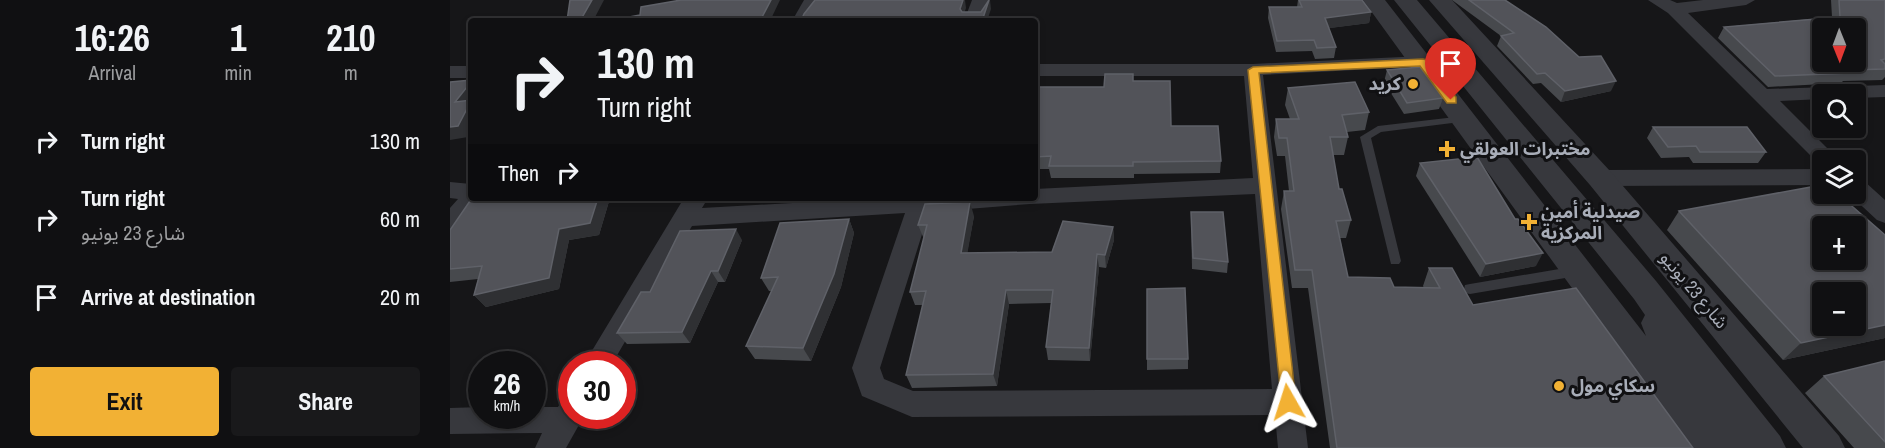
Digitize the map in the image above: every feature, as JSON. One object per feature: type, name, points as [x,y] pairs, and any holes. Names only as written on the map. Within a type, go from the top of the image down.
[{"type":"street","points":[[803,18],[813,0]]},
{"type":"street","points":[[974,18],[981,0]]},
{"type":"street","points":[[1374,0],[1466,119],[1710,448]]},
{"type":"street","points":[[1405,0],[1645,290],[1767,448]]},
{"type":"street","name":"شارع 23 يونيو","points":[[1440,0],[1600,178],[1826,448]]},
{"type":"street","points":[[1665,4],[1746,0]]},
{"type":"street","points":[[1665,4],[1763,95],[1818,150]]},
{"type":"street","points":[[1038,70],[1253,70],[1423,62]]},
{"type":"street","points":[[1253,70],[1293,448]]},
{"type":"street","points":[[450,72],[468,72]]},
{"type":"street","points":[[1763,95],[1885,92]]},
{"type":"street","points":[[1600,178],[1812,177]]},
{"type":"street","points":[[1038,197],[1264,186]]},
{"type":"street","points":[[450,190],[468,192]]},
{"type":"street","points":[[1866,196],[1885,214]]},
{"type":"street","points":[[450,223],[470,201]]},
{"type":"street","points":[[606,351],[690,208],[961,201]]},
{"type":"street","points":[[920,203],[866,368],[872,387],[912,404],[1288,402]]},
{"type":"street","points":[[1645,290],[1674,365],[1736,448]]},
{"type":"street","points":[[1645,290],[1731,356],[1805,448]]},
{"type":"street","points":[[450,421],[558,416]]},
{"type":"street","points":[[550,448],[560,429]]},
{"type":"lane","points":[[1395,261],[1365,137],[1378,129],[1466,119]]},
{"type":"lane","points":[[1470,289],[1578,271]]},
{"type":"building","points":[[570,0],[592,0],[582,18],[567,18]]},
{"type":"building","points":[[681,0],[771,0],[762,18],[624,18],[640,15],[641,7]]},
{"type":"building","points":[[815,0],[963,0],[960,9],[962,12],[981,12],[989,0],[983,18],[802,18]]},
{"type":"building","points":[[1299,0],[1362,0],[1371,12],[1325,18],[1336,47],[1317,48],[1314,40],[1277,41],[1269,7],[1302,7]]},
{"type":"building","points":[[1469,0],[1505,0],[1546,27],[1579,57],[1601,56],[1616,81],[1565,91],[1545,73],[1537,74],[1501,36],[1514,33]]},
{"type":"building","points":[[1839,0],[1885,0],[1885,59],[1881,60],[1885,64],[1885,69],[1866,70],[1866,18],[1828,18],[1840,17]]},
{"type":"building","points":[[1812,19],[1812,72],[1849,73],[1775,76],[1724,27]]},
{"type":"building","points":[[1420,67],[1443,98],[1407,103],[1387,70]]},
{"type":"building","points":[[1105,74],[1133,74],[1133,81],[1170,81],[1171,126],[1218,126],[1221,161],[1133,162],[1133,166],[1049,166],[1051,156],[1038,157],[1038,87],[1104,87]]},
{"type":"building","points":[[468,80],[468,86],[455,102],[468,100],[468,107],[458,126],[450,127],[450,82]]},
{"type":"building","points":[[1355,82],[1369,112],[1342,115],[1348,137],[1330,137],[1339,189],[1342,189],[1351,220],[1336,221],[1348,277],[1390,278],[1394,287],[1440,288],[1429,268],[1452,268],[1473,305],[1576,288],[1693,448],[1337,448],[1312,270],[1295,270],[1284,191],[1294,191],[1287,138],[1279,138],[1276,119],[1299,119],[1288,88]]},
{"type":"building","points":[[1653,127],[1747,127],[1766,152],[1700,152],[1696,146],[1668,147]]},
{"type":"building","points":[[1477,157],[1515,219],[1518,219],[1543,253],[1486,264],[1420,163]]},
{"type":"building","points":[[1812,187],[1812,204],[1849,204],[1863,216],[1812,216],[1812,270],[1866,270],[1866,218],[1885,235],[1885,325],[1866,329],[1866,282],[1812,282],[1812,336],[1834,336],[1801,343],[1679,211]]},
{"type":"building","points":[[470,201],[597,201],[590,223],[559,229],[549,278],[474,295],[482,266],[450,269],[450,230]]},
{"type":"building","points":[[970,202],[961,253],[1052,252],[1063,221],[1113,227],[1105,255],[1097,254],[1089,348],[1046,347],[1053,290],[1006,290],[993,374],[906,375],[926,291],[910,292],[927,225],[918,225],[925,204]]},
{"type":"building","points":[[1191,212],[1223,212],[1228,262],[1193,258]]},
{"type":"building","points":[[849,219],[834,274],[803,348],[746,346],[778,277],[761,278],[780,223]]},
{"type":"building","points":[[736,229],[718,271],[711,271],[682,332],[617,333],[641,292],[650,292],[680,231]]},
{"type":"building","points":[[1185,288],[1188,359],[1147,359],[1147,289]]},
{"type":"building","points":[[1885,361],[1885,442],[1824,376]]},
{"type":"place","name":"كريد","points":[[1413,84]]},
{"type":"place","name":"مختبرات العولقي","points":[[1447,149]]},
{"type":"place","name":"صيدلية أمين المركزية","points":[[1529,222]]},
{"type":"place","name":"سكاي مول","points":[[1559,386]]},
{"type":"route","points":[[1288,402],[1253,70],[1423,62],[1451,100]]}]
